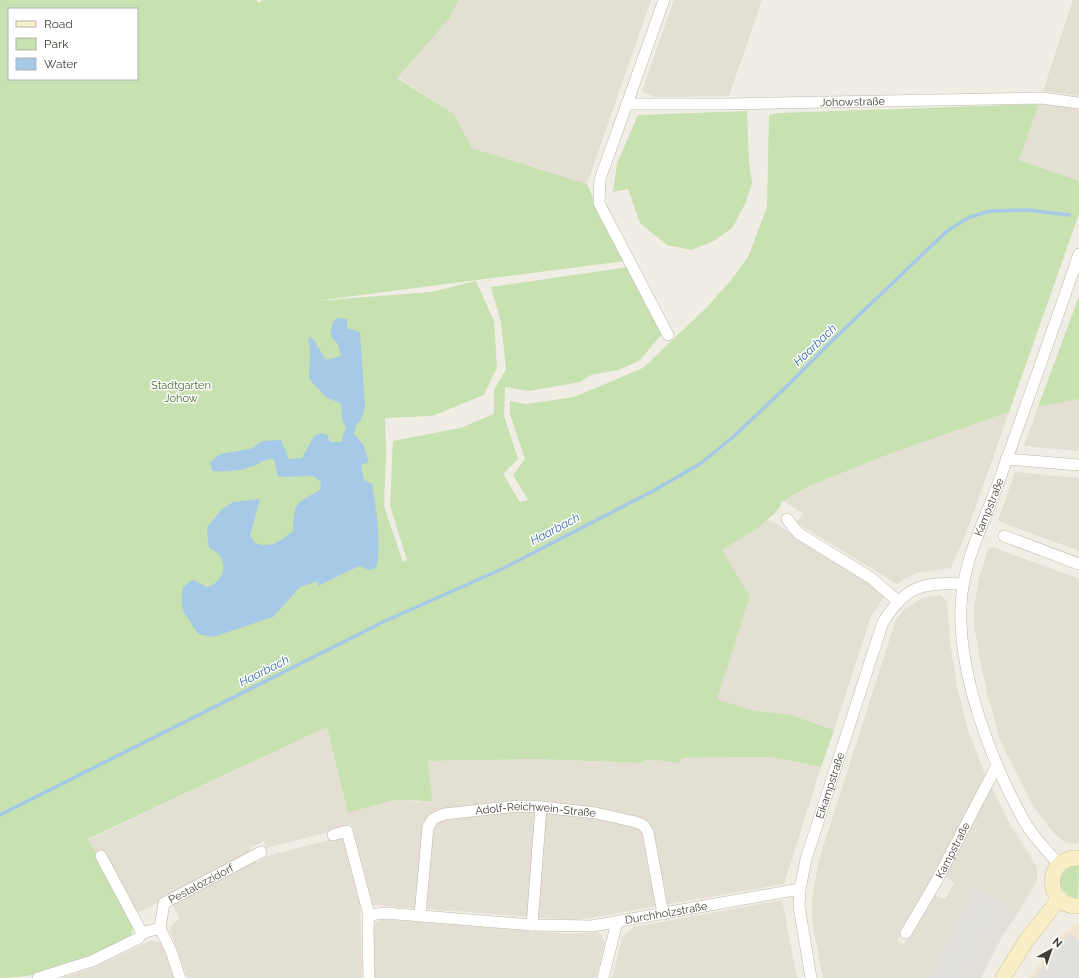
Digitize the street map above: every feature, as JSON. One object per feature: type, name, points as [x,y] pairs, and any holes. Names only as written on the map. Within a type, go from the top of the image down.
[{"type":"street","points":[[664,0],[600,179],[599,202],[668,336]]},
{"type":"street","name":"Johowstraße","points":[[627,104],[726,104],[1041,98],[1079,103]]},
{"type":"street","name":"Kampstraße","points":[[1059,865],[1027,825],[997,766],[980,722],[965,654],[961,606],[963,584],[967,568],[1036,380],[1079,254]]},
{"type":"street","points":[[1006,459],[1079,465]]},
{"type":"street","points":[[786,519],[798,533],[871,578],[898,601]]},
{"type":"street","points":[[1004,536],[1079,564]]},
{"type":"street","name":"Eikampstraße","points":[[811,978],[799,906],[800,889],[810,846],[883,622],[898,601],[916,588],[932,583],[963,584]]},
{"type":"street","name":"Kampstraße","points":[[906,933],[936,882],[997,766]]},
{"type":"street","name":"Adolf-Reichwein-Straße","points":[[420,915],[428,827],[433,820],[444,814],[518,806],[596,813],[643,825],[648,832],[663,914]]},
{"type":"street","points":[[532,925],[541,808]]},
{"type":"street","points":[[333,835],[347,831],[369,916],[369,978]]},
{"type":"street","name":"Pestalozzidorf","points":[[160,928],[164,903],[261,852]]},
{"type":"street","points":[[101,856],[142,934]]},
{"type":"street","points":[[1079,858],[1067,860],[1059,865],[1054,874],[1052,884],[1059,899],[1070,906],[1079,906]]},
{"type":"street","name":"Durchholzstraße","points":[[369,916],[385,913],[532,925],[592,926],[800,889]]},
{"type":"street","points":[[1003,978],[1026,941],[1059,899]]},
{"type":"street","points":[[603,978],[617,922]]},
{"type":"street","points":[[38,978],[92,961],[139,938],[142,934],[160,928],[172,951],[180,978]]},
{"type":"shaded area","points":[[459,0],[651,0],[587,184],[472,148],[454,114],[397,77],[449,19]]},
{"type":"shaded area","points":[[674,0],[762,0],[729,96],[654,97],[642,91]]},
{"type":"shaded area","points":[[1073,0],[1079,0],[1079,96],[1043,91]]},
{"type":"shaded area","points":[[1039,104],[1079,110],[1079,181],[1019,160]]},
{"type":"shaded area","points":[[1079,399],[1079,451],[1024,446],[1038,407]]},
{"type":"shaded area","points":[[1009,412],[967,531],[951,568],[921,572],[911,575],[897,584],[797,523],[803,513],[783,501],[807,487],[892,453]]},
{"type":"shaded area","points":[[1015,472],[1079,478],[1079,551],[998,521]]},
{"type":"shaded area","points":[[768,519],[869,581],[885,596],[871,616],[834,730],[788,714],[754,711],[716,699],[750,596],[722,550],[757,529]]},
{"type":"shaded area","points":[[992,547],[1079,579],[1079,843],[1075,844],[1065,842],[1054,834],[1032,804],[1000,740],[988,697],[978,651],[974,622],[974,608],[979,579],[988,549]]},
{"type":"shaded area","points":[[941,595],[947,602],[950,642],[957,687],[968,730],[986,777],[897,941],[904,944],[932,894],[945,899],[954,883],[945,876],[991,787],[1010,824],[1037,867],[1037,881],[1017,914],[975,889],[928,978],[823,978],[812,922],[812,899],[819,860],[896,619],[905,609],[921,599]]},
{"type":"shaded area","points":[[327,727],[348,813],[394,800],[420,802],[428,761],[536,759],[643,763],[645,759],[678,764],[683,758],[771,757],[821,767],[784,884],[572,920],[372,905],[370,904],[351,824],[332,829],[332,831],[266,848],[264,841],[250,848],[248,855],[128,918],[88,840]]},
{"type":"shaded area","points":[[340,837],[346,841],[360,894],[362,978],[188,978],[170,931],[172,925],[180,918],[171,902],[250,861],[258,862],[267,856]]},
{"type":"shaded area","points":[[975,889],[1017,914],[1004,933],[981,978],[928,978]]},
{"type":"shaded area","points":[[975,890],[1002,905],[964,978],[928,978]]},
{"type":"shaded area","points":[[782,900],[797,978],[612,978],[622,937],[633,927]]},
{"type":"shaded area","points":[[383,919],[570,934],[597,932],[602,935],[605,943],[596,978],[374,978],[373,931],[376,923]]},
{"type":"shaded area","points":[[1075,924],[1079,924],[1079,978],[1029,978],[1059,938]]},
{"type":"shaded area","points":[[1072,933],[1079,941],[1079,978],[1034,978],[1061,942]]},
{"type":"shaded area","points":[[150,941],[159,942],[163,947],[176,978],[62,978],[95,967]]},
{"type":"green space","name":"Stadtgarten Johow","points":[[0,0],[256,0],[259,3],[262,0],[459,0],[449,19],[397,78],[454,114],[472,148],[587,184],[595,203],[625,261],[315,301],[431,292],[476,281],[494,321],[497,367],[484,395],[432,416],[385,418],[386,453],[384,506],[403,562],[407,560],[390,506],[393,441],[460,428],[494,414],[494,390],[506,369],[501,322],[491,287],[629,267],[661,335],[639,361],[618,370],[591,375],[580,382],[529,391],[505,387],[504,416],[518,459],[503,474],[520,502],[528,500],[513,475],[525,459],[510,414],[510,401],[526,404],[574,397],[643,368],[708,306],[731,280],[748,257],[767,207],[769,115],[778,113],[1039,104],[1019,160],[1079,181],[1079,214],[1009,412],[892,453],[807,487],[783,501],[778,510],[757,529],[722,550],[750,596],[717,699],[754,711],[788,714],[834,730],[821,767],[771,757],[683,758],[678,764],[645,759],[643,763],[536,759],[428,761],[432,801],[394,800],[348,813],[327,727],[88,839],[133,928],[131,937],[68,965],[34,974],[0,978]]},
{"type":"green space","points":[[747,111],[749,162],[752,183],[745,204],[732,228],[714,241],[691,250],[667,245],[640,223],[628,189],[613,192],[617,164],[638,115]]},
{"type":"green space","points":[[1079,296],[1079,399],[1038,407]]},
{"type":"green space","points":[[1072,866],[1079,866],[1078,898],[1068,896],[1060,885],[1063,873]]},
{"type":"water","points":[[338,318],[347,319],[347,328],[360,332],[365,406],[361,420],[356,425],[354,434],[363,444],[369,462],[361,465],[364,480],[372,484],[375,503],[378,526],[378,560],[376,568],[369,570],[359,566],[318,586],[318,581],[300,587],[273,617],[213,637],[198,634],[182,608],[182,596],[183,587],[193,580],[207,587],[219,580],[223,572],[223,563],[220,556],[209,547],[207,533],[208,526],[222,509],[233,502],[260,499],[250,535],[254,542],[270,545],[284,538],[293,531],[295,509],[301,501],[320,490],[321,482],[313,476],[278,477],[274,459],[266,460],[244,469],[228,471],[212,471],[210,462],[220,454],[250,449],[263,441],[281,440],[289,459],[302,458],[314,436],[321,433],[327,435],[330,442],[341,442],[346,427],[342,420],[341,403],[327,398],[309,379],[310,349],[308,339],[312,337],[326,360],[341,356],[338,344],[332,338],[330,333],[333,322]]},
{"type":"waterway","name":"Haarbach","points":[[0,815],[383,622],[502,569],[651,492],[700,464],[733,437],[785,388],[947,231],[970,217],[990,211],[1029,210],[1069,215]]}]
